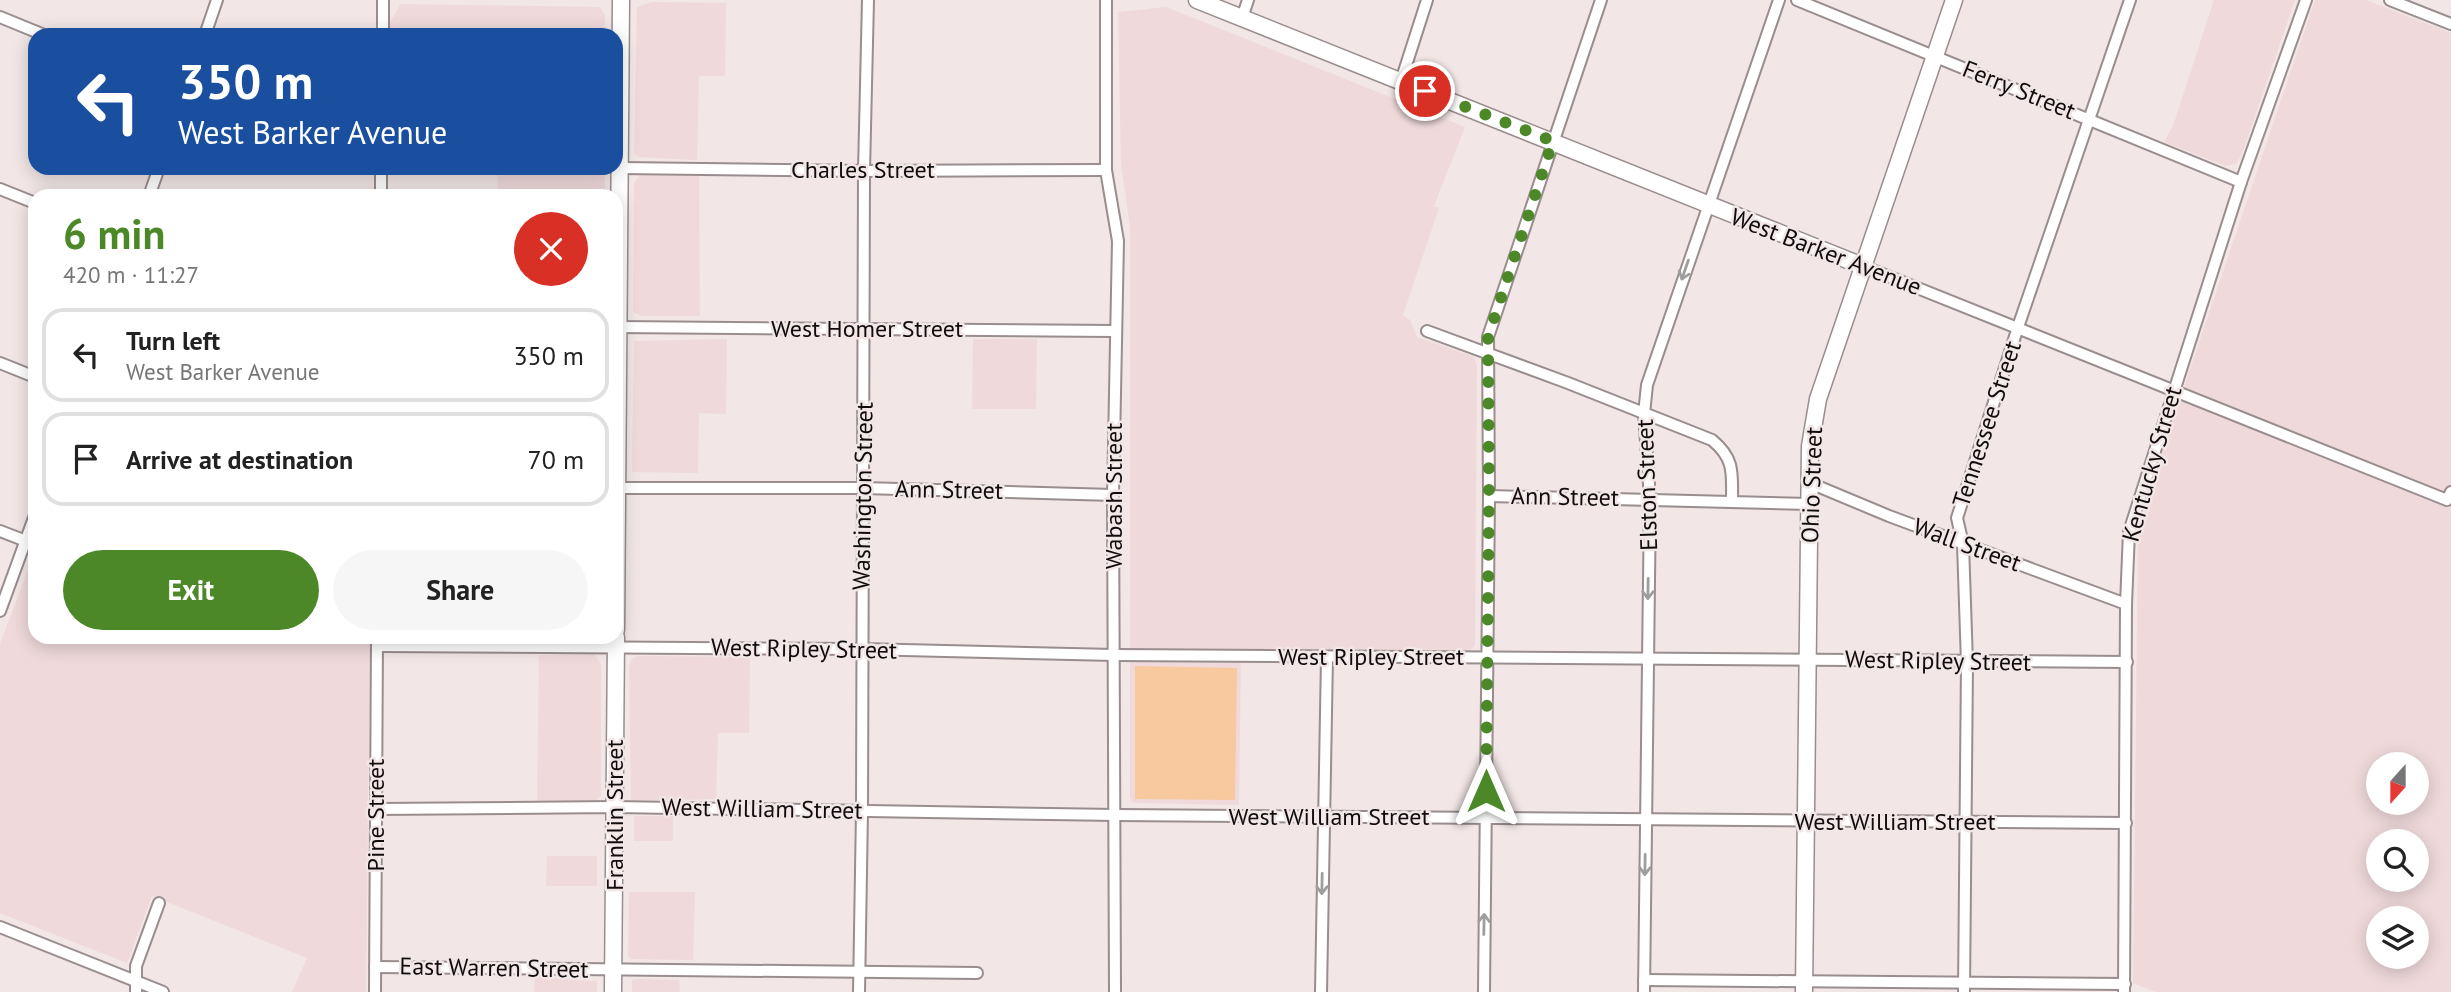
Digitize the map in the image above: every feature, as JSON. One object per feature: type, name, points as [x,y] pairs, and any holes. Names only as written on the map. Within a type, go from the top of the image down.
[{"type":"street","points":[[207,28],[217,0]]},
{"type":"street","points":[[383,0],[383,28]]},
{"type":"street","name":"Franklin Street","points":[[621,0],[621,28]]},
{"type":"street","name":"Washington Street","points":[[859,992],[864,171],[868,0]]},
{"type":"street","name":"Wabash Street","points":[[1106,0],[1107,170],[1118,242],[1114,331],[1113,495],[1115,992]]},
{"type":"street","name":"West Barker Avenue","points":[[1197,0],[2447,500],[2451,492]]},
{"type":"street","points":[[1242,18],[1248,0]]},
{"type":"street","points":[[1401,81],[1427,0]]},
{"type":"street","points":[[1484,992],[1488,337],[1601,0]]},
{"type":"street","name":"Elston Street","points":[[1644,992],[1650,499],[1644,414],[1647,385],[1779,0]]},
{"type":"street","name":"Ferry Street","points":[[1797,0],[2241,182]]},
{"type":"street","name":"Ohio Street","points":[[1804,986],[1810,446],[1818,400],[1954,0]]},
{"type":"street","name":"Tennessee Street","points":[[1964,987],[1967,663],[1963,544],[1957,518],[2018,327],[2130,0]]},
{"type":"street","name":"Kentucky Street","points":[[2124,988],[2126,604],[2129,532],[2241,182],[2306,0]]},
{"type":"street","points":[[2390,0],[2451,24]]},
{"type":"street","points":[[0,17],[28,28]]},
{"type":"street","name":"Charles Street","points":[[623,168],[1107,170]]},
{"type":"street","points":[[0,189],[28,200]]},
{"type":"street","name":"West Homer Street","points":[[623,327],[1114,331]]},
{"type":"street","points":[[1427,331],[1712,440],[1723,449],[1731,463],[1732,501]]},
{"type":"street","points":[[0,363],[28,374]]},
{"type":"street","name":"Wall Street","points":[[1810,483],[1963,544],[2126,604]]},
{"type":"street","name":"Ann Street","points":[[623,488],[863,488],[1113,495]]},
{"type":"street","name":"Ann Street","points":[[1489,496],[1810,503]]},
{"type":"street","points":[[0,531],[26,541]]},
{"type":"street","points":[[0,611],[28,535]]},
{"type":"street","name":"West Ripley Street","points":[[623,638],[1114,656],[2127,663]]},
{"type":"street","name":"Pine Street","points":[[374,992],[377,644]]},
{"type":"street","name":"Franklin Street","points":[[613,992],[616,644]]},
{"type":"street","points":[[1321,992],[1327,657]]},
{"type":"street","name":"West William Street","points":[[376,809],[615,807],[1116,816],[2126,823]]},
{"type":"street","points":[[136,987],[136,966],[159,903]]},
{"type":"street","points":[[0,927],[136,987],[163,992]]},
{"type":"street","name":"East Warren Street","points":[[375,967],[977,973]]},
{"type":"street","points":[[1644,980],[1804,986],[2124,988]]},
{"type":"shaded area","points":[[2214,0],[2295,0],[2242,154],[2236,164],[2226,166],[2164,142],[2173,126]]},
{"type":"shaded area","points":[[2315,0],[2366,0],[2451,33],[2451,992],[2156,992],[2133,983],[2138,542],[2146,499]]},
{"type":"shaded area","points":[[652,2],[726,3],[725,76],[699,76],[697,160],[638,157],[634,152],[637,7]]},
{"type":"shaded area","points":[[400,4],[600,7],[605,15],[605,28],[389,28]]},
{"type":"shaded area","points":[[1166,7],[1465,127],[1434,206],[1439,208],[1403,315],[1410,320],[1417,337],[1474,357],[1477,366],[1475,645],[1470,650],[1241,649],[1239,805],[1135,803],[1130,796],[1130,226],[1121,164],[1118,12]]},
{"type":"shaded area","points":[[497,175],[605,175],[605,189],[498,189]]},
{"type":"shaded area","points":[[640,175],[699,176],[700,316],[641,316],[633,312],[634,183]]},
{"type":"shaded area","points":[[727,339],[726,414],[699,413],[698,473],[632,472],[634,341]]},
{"type":"shaded area","points":[[973,339],[1037,339],[1036,409],[972,409]]},
{"type":"shaded area","points":[[28,570],[28,644],[370,644],[366,992],[292,992],[307,958],[152,896],[127,963],[0,913],[0,644]]},
{"type":"shaded area","points":[[594,654],[601,664],[601,796],[593,803],[537,801],[539,655]]},
{"type":"shaded area","points":[[637,656],[750,657],[749,733],[718,733],[716,799],[631,801],[629,667],[632,659]]},
{"type":"shaded area","points":[[1135,666],[1237,668],[1235,800],[1135,799]]},
{"type":"shaded area","points":[[634,816],[673,816],[673,841],[634,841]]},
{"type":"shaded area","points":[[547,856],[597,856],[597,886],[546,886]]},
{"type":"shaded area","points":[[629,892],[695,892],[693,960],[630,959]]},
{"type":"shaded area","points":[[535,977],[597,981],[597,992],[534,992]]},
{"type":"shaded area","points":[[632,980],[679,980],[680,992],[632,992]]},
{"type":"route","points":[[1425,91],[1553,141],[1488,337],[1486,791]]}]
